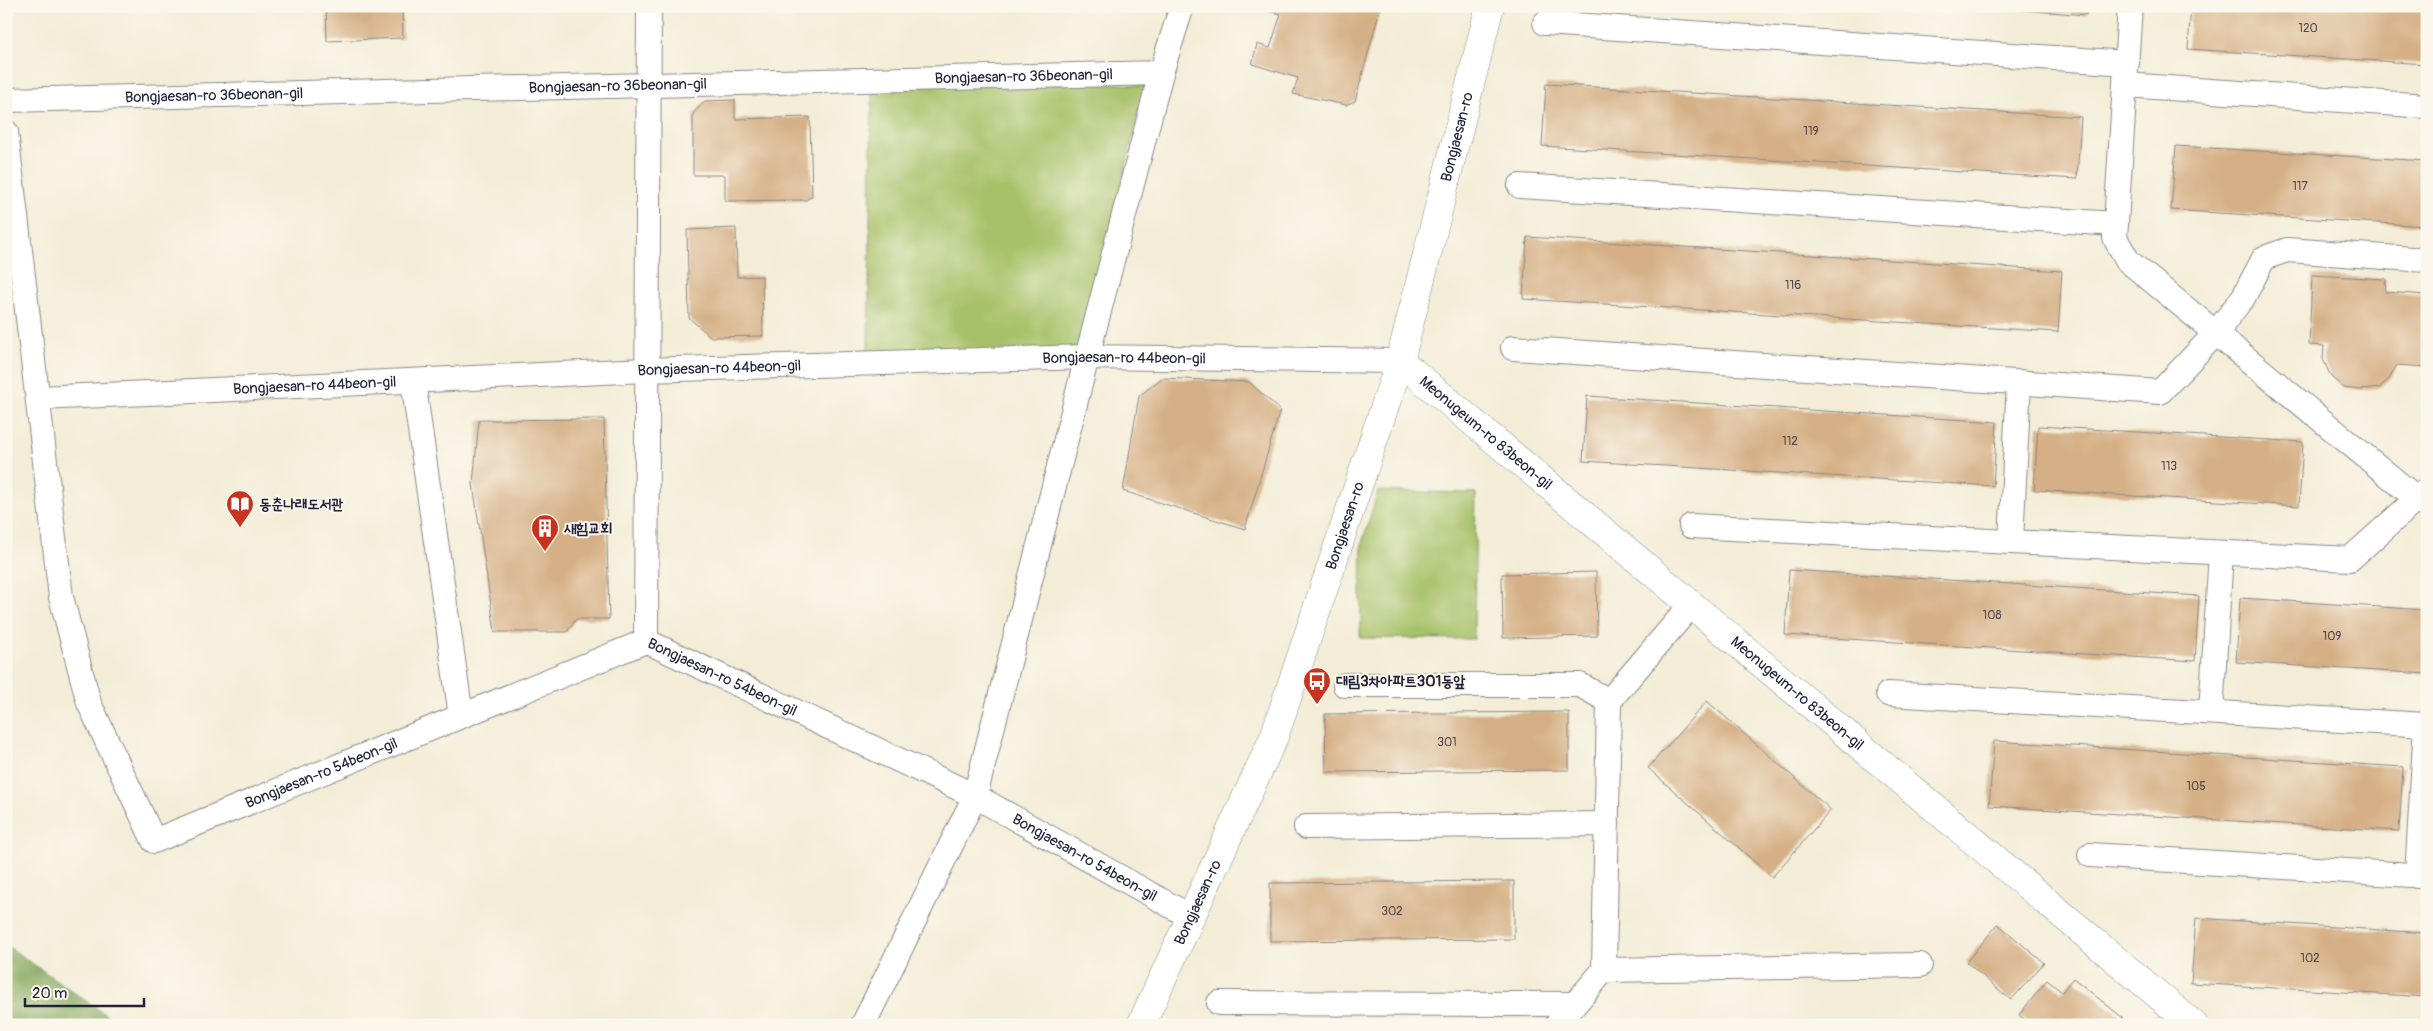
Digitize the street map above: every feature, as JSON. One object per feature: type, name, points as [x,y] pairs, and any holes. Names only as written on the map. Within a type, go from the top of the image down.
[{"type":"street","name":"Bongjaesan-ro","points":[[1141,1025],[1274,738],[1400,361],[1490,6]]},
{"type":"street","name":"Meonugeum-ro 83beon-gil","points":[[1400,361],[2194,1025]]},
{"type":"lane","points":[[646,642],[649,6]]},
{"type":"lane","points":[[863,1025],[976,796],[1161,73],[1182,6]]},
{"type":"lane","points":[[1691,526],[2350,559],[2424,499],[2128,261],[2115,238],[2130,6]]},
{"type":"lane","points":[[1545,23],[2126,74],[2427,106]]},
{"type":"lane","name":"Bongjaesan-ro 36beonan-gil","points":[[6,100],[1161,73]]},
{"type":"lane","points":[[6,132],[39,398]]},
{"type":"lane","points":[[1520,186],[2116,224]]},
{"type":"lane","points":[[1513,348],[2160,392],[2216,333],[2244,296],[2264,258],[2287,250],[2427,260]]},
{"type":"lane","name":"Bongjaesan-ro 44beon-gil","points":[[39,398],[646,370],[1087,357],[1400,361]]},
{"type":"lane","points":[[413,381],[461,716]]},
{"type":"lane","points":[[2012,542],[2019,382]]},
{"type":"lane","name":"Bongjaesan-ro 54beon-gil","points":[[39,398],[61,597],[89,703],[154,841],[646,642],[976,796],[1191,917]]},
{"type":"lane","points":[[2211,712],[2221,553]]},
{"type":"lane","points":[[1557,1025],[1604,970],[1609,701],[1692,604]]},
{"type":"lane","points":[[1345,685],[1580,685],[1609,701]]},
{"type":"lane","points":[[1888,694],[2426,725],[2422,876],[2090,854]]},
{"type":"lane","points":[[1306,827],[1606,824]]},
{"type":"lane","points":[[1604,970],[1920,965]]},
{"type":"lane","points":[[1219,1003],[1574,1004]]},
{"type":"green space","points":[[1074,80],[1145,86],[1083,348],[868,354],[872,87]]},
{"type":"green space","points":[[1378,491],[1476,493],[1474,639],[1360,638],[1362,543]]},
{"type":"green space","points":[[6,945],[112,1019],[117,1025],[6,1025]]},
{"type":"green space","points":[[2166,1002],[2194,1025],[2149,1025]]},
{"type":"building","points":[[326,6],[402,6],[403,38],[327,41]]},
{"type":"building","points":[[1266,6],[1381,6],[1355,101],[1346,105],[1293,94],[1298,78],[1252,64],[1257,44],[1270,48],[1281,14],[1265,10]]},
{"type":"building","points":[[1974,6],[2087,6],[2086,15]]},
{"type":"building","points":[[2191,6],[2427,6],[2427,64],[2188,49]]},
{"type":"building","points":[[1546,84],[2081,117],[2077,179],[1542,146]]},
{"type":"building","points":[[735,100],[735,119],[810,117],[812,196],[806,200],[725,201],[725,175],[693,175],[693,114],[705,101]]},
{"type":"building","points":[[2176,146],[2427,161],[2427,226],[2171,210]]},
{"type":"building","points":[[736,228],[737,277],[762,276],[763,336],[711,337],[689,318],[687,230]]},
{"type":"building","points":[[1527,237],[2062,271],[2058,332],[1523,299]]},
{"type":"building","points":[[2312,275],[2386,279],[2385,292],[2427,295],[2427,367],[2397,365],[2390,378],[2379,388],[2361,390],[2344,388],[2331,377],[2323,359],[2324,346],[2309,345]]},
{"type":"building","points":[[1162,378],[1249,382],[1280,410],[1245,529],[1123,491],[1139,396]]},
{"type":"building","points":[[1587,396],[1997,422],[1993,486],[1583,461]]},
{"type":"building","name":"새힘교회","points":[[604,419],[609,619],[576,619],[567,632],[495,632],[473,484],[479,420]]},
{"type":"building","points":[[2038,426],[2303,442],[2299,506],[2034,490]]},
{"type":"building","points":[[1789,570],[2199,596],[2195,661],[1785,635]]},
{"type":"building","points":[[1596,572],[1597,636],[1503,638],[1502,574]]},
{"type":"building","points":[[2240,598],[2427,610],[2427,674],[2236,662]]},
{"type":"building","points":[[1707,701],[1831,810],[1772,877],[1648,768]]},
{"type":"building","points":[[1569,712],[1569,770],[1326,772],[1325,714]]},
{"type":"building","points":[[1994,741],[2403,767],[2399,831],[1989,806]]},
{"type":"building","points":[[1514,881],[1514,939],[1270,941],[1270,883]]},
{"type":"building","points":[[2196,918],[2427,933],[2427,997],[2191,983]]},
{"type":"building","points":[[1998,924],[2044,963],[2011,1000],[1966,962]]},
{"type":"building","points":[[2073,978],[2123,1018],[2118,1025],[2031,1025],[2019,1015],[2047,980],[2062,992]]},
{"type":"place","name":"동춘나래도서관","points":[[240,528]]},
{"type":"place","name":"새힘교회","points":[[545,552]]},
{"type":"place","name":"대림3차아파트301동앞","points":[[1317,705]]}]
